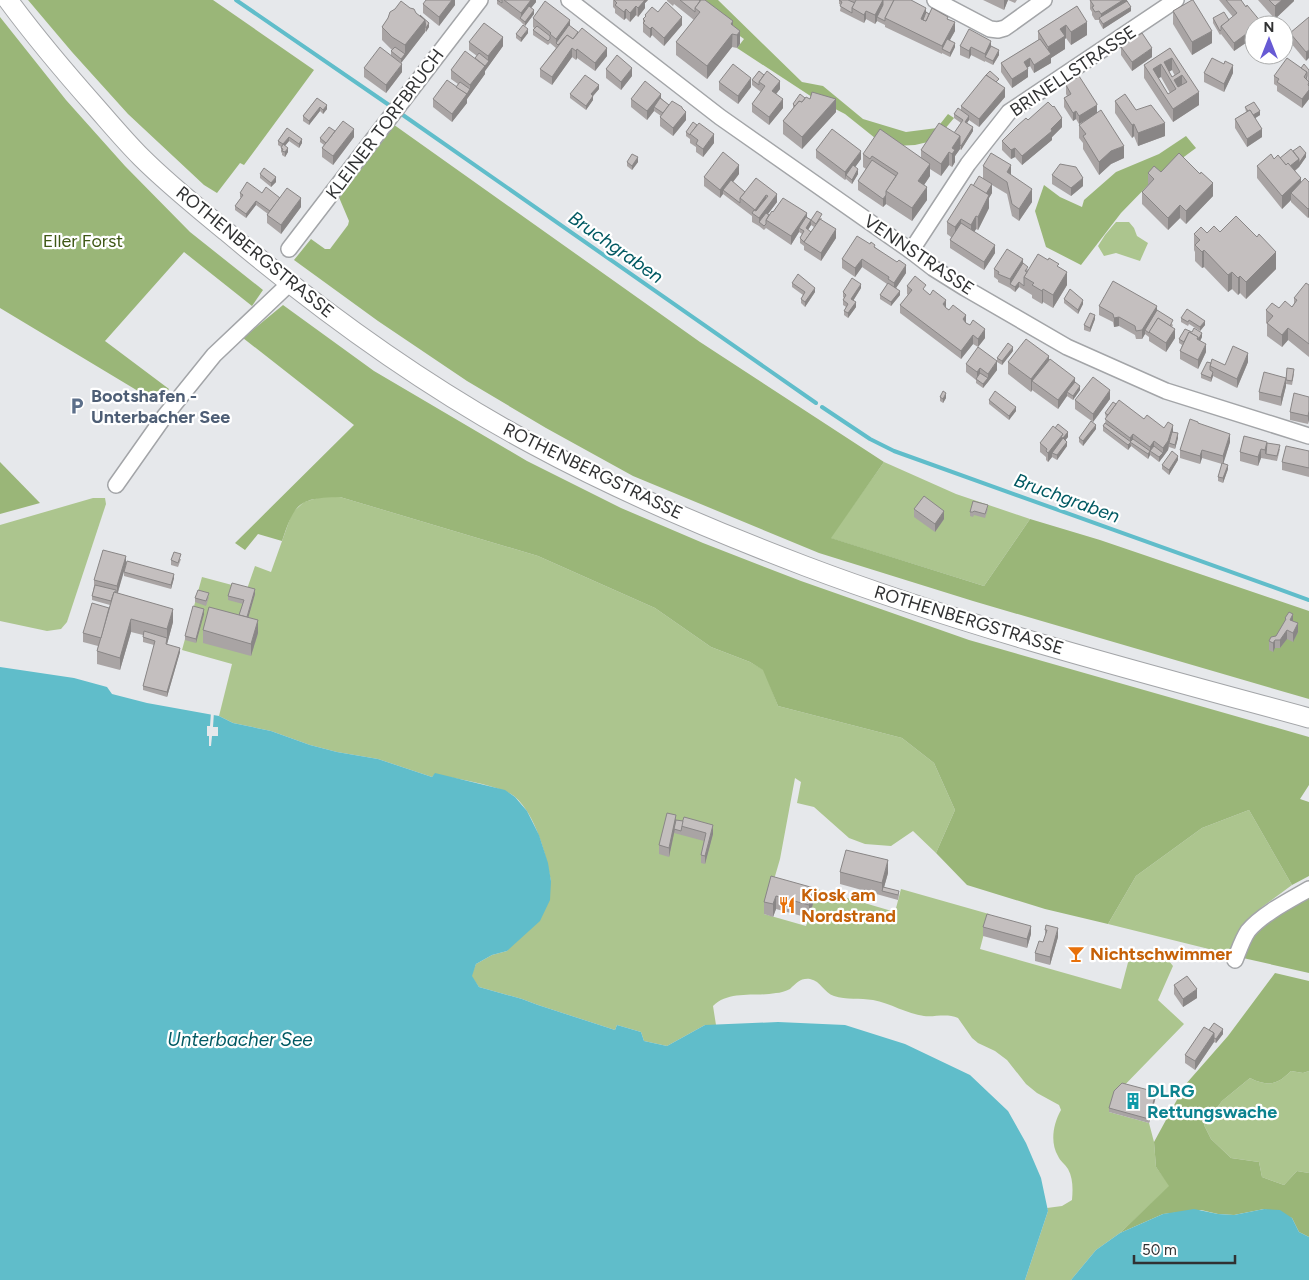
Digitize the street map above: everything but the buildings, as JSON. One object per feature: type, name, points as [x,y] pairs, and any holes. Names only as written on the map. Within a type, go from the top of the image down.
[{"type":"main road","name":"ROTHENBERGSTRASSE","points":[[8,0],[40,43],[142,158],[266,266],[369,342],[450,396],[542,449],[628,492],[807,567],[978,625],[1309,718]]},
{"type":"street","name":"KLEINER TORFBRUCH","points":[[289,249],[480,0]]},
{"type":"street","name":"VENNSTRASSE","points":[[570,0],[720,117],[912,251],[933,268],[1002,310],[1067,346],[1166,391],[1309,436]]},
{"type":"street","points":[[935,0],[990,29],[998,30],[1005,28],[1044,0]]},
{"type":"street","name":"BRINELLSTRASSE","points":[[912,251],[968,164],[1009,112],[1176,0]]},
{"type":"street","points":[[116,484],[164,417],[214,355],[290,283]]},
{"type":"street","points":[[1235,960],[1241,943],[1249,930],[1273,910],[1309,889]]},
{"type":"green space","points":[[28,0],[213,0],[314,70],[244,165],[240,163],[217,193],[204,185],[128,114]]},
{"type":"green space","points":[[690,0],[718,0],[802,82],[823,86],[863,119],[906,132],[937,128],[948,114],[954,118],[939,136],[932,141],[915,145],[894,146],[880,142],[845,114],[812,97],[737,48],[744,39]]},
{"type":"green space","name":"Eller Forst","points":[[0,17],[66,100],[125,166],[190,232],[263,290],[252,306],[184,252],[105,341],[169,389],[158,403],[0,308]]},
{"type":"green space","points":[[390,122],[700,342],[884,462],[831,538],[984,586],[1030,519],[1100,540],[1309,611],[1309,699],[973,601],[819,553],[633,476],[546,428],[467,381],[378,321],[294,260],[311,239],[325,249],[330,249],[348,225],[349,221],[338,195]]},
{"type":"green space","points":[[1186,136],[1196,148],[1154,179],[1121,213],[1081,265],[1046,247],[1035,211],[1044,185],[1060,197],[1082,207],[1084,200],[1116,172],[1159,154]]},
{"type":"green space","points":[[1116,222],[1129,222],[1137,236],[1148,243],[1140,261],[1116,253],[1104,256],[1098,246]]},
{"type":"green space","points":[[283,305],[374,371],[527,461],[621,508],[703,543],[801,581],[969,640],[1309,737],[1309,785],[1300,799],[1309,802],[1309,876],[1292,885],[1249,810],[1202,828],[1136,876],[1108,924],[1045,909],[967,885],[936,853],[955,810],[934,763],[902,738],[778,706],[763,670],[750,662],[711,647],[655,608],[538,556],[340,497],[307,501],[295,511],[282,541],[258,534],[245,550],[235,543],[354,425],[243,338]]},
{"type":"green space","points":[[0,462],[40,503],[0,514]]},
{"type":"green space","points":[[884,462],[956,494],[1030,519],[984,586],[830,538]]},
{"type":"green space","points":[[321,497],[340,497],[538,556],[655,608],[711,647],[750,662],[764,670],[778,706],[902,738],[934,763],[955,810],[936,853],[913,831],[891,846],[865,844],[849,838],[814,807],[797,803],[801,782],[795,778],[780,859],[764,914],[806,926],[817,889],[895,912],[901,889],[989,914],[980,949],[1121,989],[1131,951],[1169,961],[1173,966],[1158,1000],[1184,1024],[1115,1095],[1109,1112],[1149,1123],[1154,1142],[1156,1167],[1170,1186],[1120,1233],[1096,1250],[1071,1280],[1025,1280],[1048,1211],[1047,1208],[1062,1206],[1072,1200],[1071,1176],[1059,1158],[1053,1139],[1054,1127],[1061,1110],[1059,1105],[1037,1093],[1026,1084],[1007,1060],[972,1038],[958,1018],[946,1015],[924,1016],[873,1000],[839,997],[828,992],[814,980],[807,979],[801,980],[790,989],[781,992],[734,996],[719,1001],[713,1006],[716,1025],[705,1025],[667,1046],[644,1041],[641,1032],[617,1025],[615,1030],[522,999],[479,987],[471,976],[476,964],[492,955],[507,951],[551,881],[539,836],[529,814],[515,797],[500,789],[489,786],[442,776],[434,775],[432,777],[378,759],[337,752],[310,745],[271,731],[233,723],[219,716],[232,664],[182,650],[202,577],[247,589],[255,566],[271,572],[292,513],[304,502]]},
{"type":"green space","points":[[93,498],[105,498],[106,504],[67,622],[61,629],[47,631],[0,621],[0,525]]},
{"type":"green space","points":[[1249,810],[1292,885],[1262,907],[1241,929],[1229,954],[1108,924],[1136,876],[1202,828]]},
{"type":"green space","points":[[1309,894],[1309,973],[1243,958],[1252,934],[1277,912]]},
{"type":"green space","points":[[1275,973],[1309,981],[1309,1071],[1303,1073],[1291,1071],[1277,1082],[1272,1083],[1262,1083],[1250,1078],[1222,1101],[1204,1125],[1211,1139],[1231,1158],[1259,1162],[1262,1177],[1284,1185],[1297,1171],[1309,1173],[1309,1237],[1299,1232],[1292,1218],[1264,1209],[1234,1215],[1201,1210],[1163,1214],[1120,1233],[1169,1186],[1156,1167],[1154,1142],[1185,1085],[1228,1036]]},
{"type":"green space","points":[[1291,1071],[1303,1073],[1309,1071],[1309,1173],[1297,1171],[1284,1185],[1262,1177],[1259,1162],[1231,1158],[1211,1139],[1204,1125],[1222,1101],[1250,1078],[1262,1083],[1272,1083],[1277,1082]]},
{"type":"water","name":"Unterbacher See","points":[[0,667],[74,678],[107,687],[112,694],[147,703],[219,716],[233,723],[271,731],[310,745],[337,752],[378,759],[432,777],[435,773],[505,790],[515,797],[527,811],[539,835],[548,863],[551,881],[550,900],[540,921],[507,951],[492,955],[476,964],[472,976],[479,987],[522,999],[615,1030],[617,1025],[641,1032],[644,1041],[667,1046],[705,1025],[778,1022],[845,1025],[905,1044],[970,1075],[1008,1111],[1026,1143],[1041,1178],[1048,1211],[1025,1280],[0,1280]]},
{"type":"water","points":[[1194,1209],[1234,1215],[1264,1209],[1280,1210],[1292,1218],[1299,1232],[1309,1237],[1309,1280],[1071,1280],[1096,1250],[1120,1233],[1163,1214]]},
{"type":"pier","points":[[211,712],[214,712],[213,727],[218,727],[218,736],[212,736],[211,746],[209,746],[207,726],[210,726]]},
{"type":"waterway","name":"Bruchgraben","points":[[236,0],[389,105]]},
{"type":"waterway","name":"Bruchgraben","points":[[400,113],[816,403]]},
{"type":"waterway","name":"Bruchgraben","points":[[822,407],[870,439],[894,451],[1309,600]]},
{"type":"place","name":"Bootshafen - Unterbacher See","points":[[77,406]]},
{"type":"place","name":"Kiosk am Nordstrand","points":[[787,905]]},
{"type":"place","name":"Nichtschwimmer","points":[[1076,954]]},
{"type":"place","name":"DLRG Rettungswache","points":[[1133,1101]]}]
